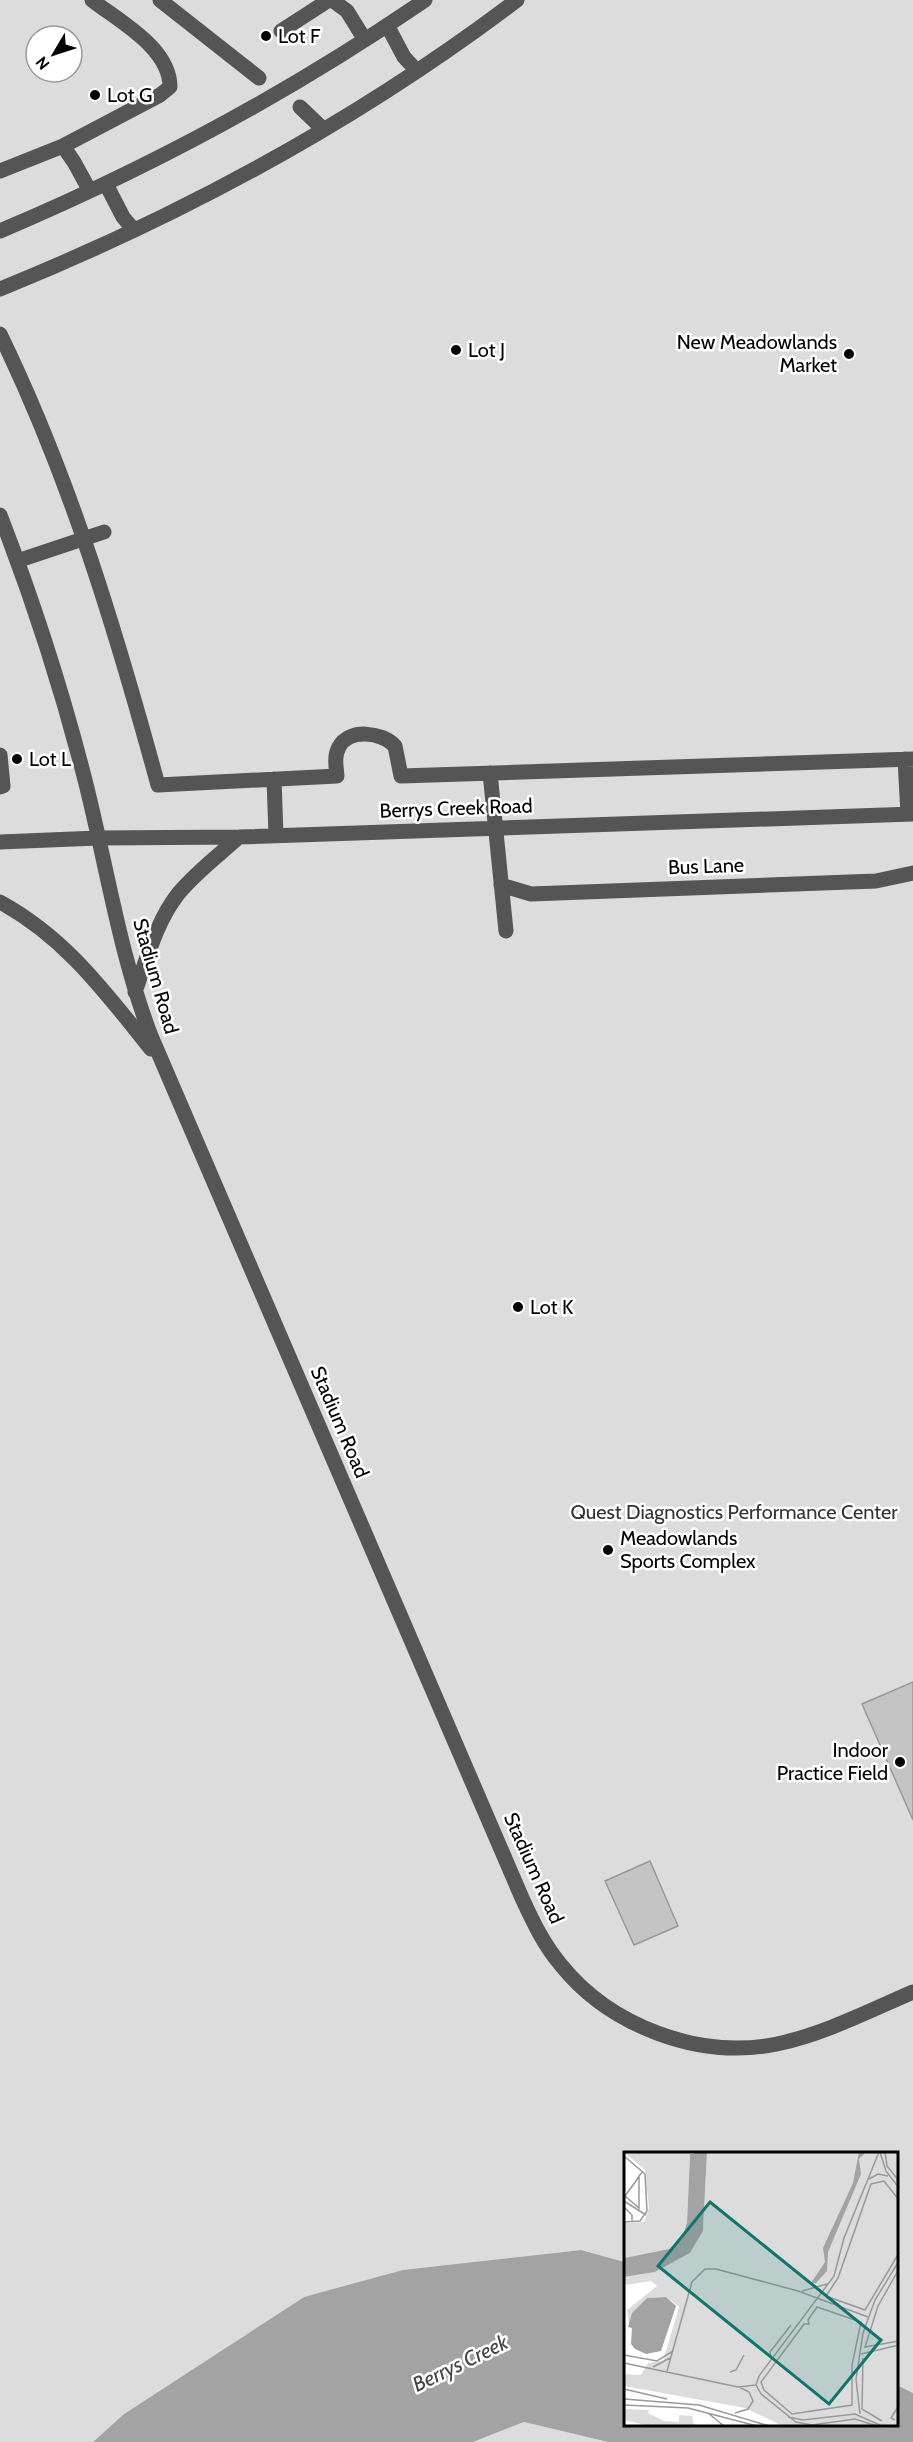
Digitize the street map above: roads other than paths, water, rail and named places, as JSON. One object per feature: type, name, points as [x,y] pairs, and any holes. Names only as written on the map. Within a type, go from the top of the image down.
[{"type":"street","points":[[0,171],[63,146],[160,95],[170,87],[170,77],[165,62],[154,48],[92,0]]},
{"type":"street","points":[[159,0],[259,78]]},
{"type":"street","points":[[281,31],[330,0],[347,11],[365,40]]},
{"type":"street","points":[[0,231],[106,184],[280,93],[425,0]]},
{"type":"street","points":[[0,289],[82,255],[218,188],[323,129],[417,70],[517,0]]},
{"type":"street","points":[[387,26],[404,57],[417,70]]},
{"type":"street","points":[[300,106],[323,129]]},
{"type":"street","points":[[63,146],[90,191]]},
{"type":"street","points":[[106,184],[123,217],[134,230]]},
{"type":"street","points":[[0,334],[84,538],[124,661],[158,785],[337,776],[336,758],[340,744],[350,737],[363,735],[383,736],[395,746],[401,776],[909,759],[911,814]]},
{"type":"street","name":"Stadium Road","points":[[0,515],[64,705],[135,992],[160,1060],[522,1898],[541,1937],[561,1965],[586,1991],[630,2021],[667,2036],[724,2048],[757,2048],[797,2039],[832,2027],[913,1992]]},
{"type":"street","points":[[17,561],[104,532]]},
{"type":"street","points":[[0,755],[3,786],[0,786]]},
{"type":"street","points":[[490,773],[506,931]]},
{"type":"street","points":[[274,779],[276,835]]},
{"type":"street","name":"Berrys Creek Road","points":[[0,842],[98,838],[239,837],[911,814]]},
{"type":"street","points":[[135,992],[156,933],[170,905],[188,884],[239,837]]},
{"type":"street","name":"Bus Lane","points":[[501,885],[531,894],[876,881],[913,873]]},
{"type":"street","points":[[0,902],[44,929],[76,958],[160,1060]]},
{"type":"water","name":"Berrys Creek","points":[[581,2250],[624,2262],[624,2427],[898,2427],[898,2386],[913,2393],[913,2442],[608,2442],[524,2422],[473,2442],[93,2442],[124,2414],[304,2297],[403,2270]]},
{"type":"place","name":"Lot F","points":[[266,36]]},
{"type":"place","name":"Lot G","points":[[95,95]]},
{"type":"place","name":"Lot J","points":[[456,350]]},
{"type":"place","name":"New Meadowlands Market","points":[[849,354]]},
{"type":"place","name":"Lot L","points":[[17,759]]},
{"type":"place","name":"Lot K","points":[[518,1307]]},
{"type":"place","name":"Meadowlands Sports Complex","points":[[608,1550]]},
{"type":"place","name":"Indoor Practice Field","points":[[900,1762]]},
{"type":"park label","name":"Quest Diagnostics Performance Center","points":[[734,1512]]}]
